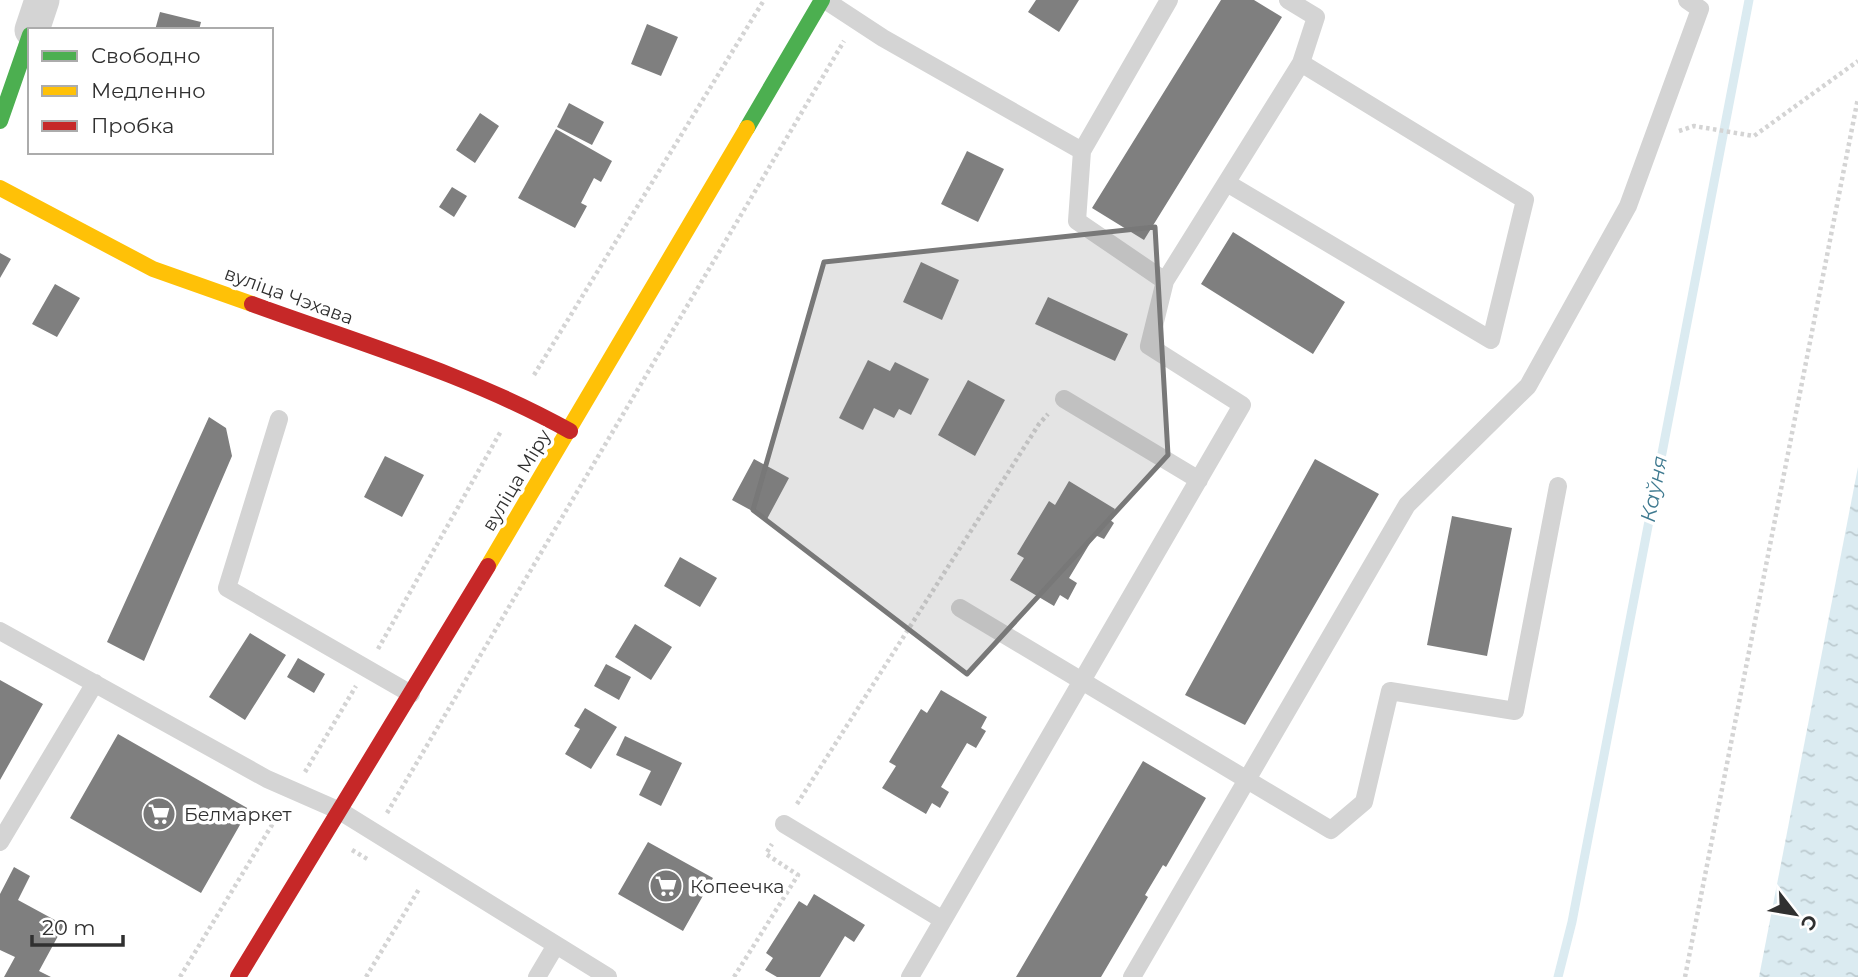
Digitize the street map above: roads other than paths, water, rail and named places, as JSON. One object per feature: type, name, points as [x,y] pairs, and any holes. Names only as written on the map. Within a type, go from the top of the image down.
[{"type":"main road","name":"вуліца Міру","points":[[238,977],[570,431],[824,0]]},
{"type":"main road","points":[[0,121],[28,41]]},
{"type":"main road","name":"вуліца Чэхава","points":[[0,188],[153,269],[477,385],[518,402],[570,431]]},
{"type":"street","points":[[33,28],[42,0]]},
{"type":"lane","points":[[824,0],[1082,151]]},
{"type":"lane","points":[[1165,281],[1077,221],[1082,151],[1169,0]]},
{"type":"lane","points":[[910,977],[1242,405],[1149,346],[1165,281],[1301,63],[1316,17],[1288,0]]},
{"type":"lane","points":[[1132,977],[1407,505],[1528,386],[1628,206],[1700,9],[1687,0]]},
{"type":"lane","points":[[1227,183],[1491,340],[1525,200],[1301,63]]},
{"type":"lane","points":[[1063,399],[1199,480]]},
{"type":"lane","points":[[279,419],[228,588],[411,694]]},
{"type":"lane","points":[[960,608],[1331,830],[1364,802],[1390,691],[1515,711],[1558,486]]},
{"type":"lane","points":[[0,631],[267,779],[340,811],[608,977]]},
{"type":"lane","points":[[0,842],[94,683]]},
{"type":"lane","points":[[784,824],[943,920]]},
{"type":"lane","points":[[537,977],[556,945]]},
{"type":"water","points":[[1858,467],[1858,977],[1759,977]]},
{"type":"waterway","name":"Каўня","points":[[1558,977],[1572,922],[1749,0]]},
{"type":"place","name":"Белмаркет","points":[[159,814]]},
{"type":"place","name":"Копеечка","points":[[666,886]]}]
